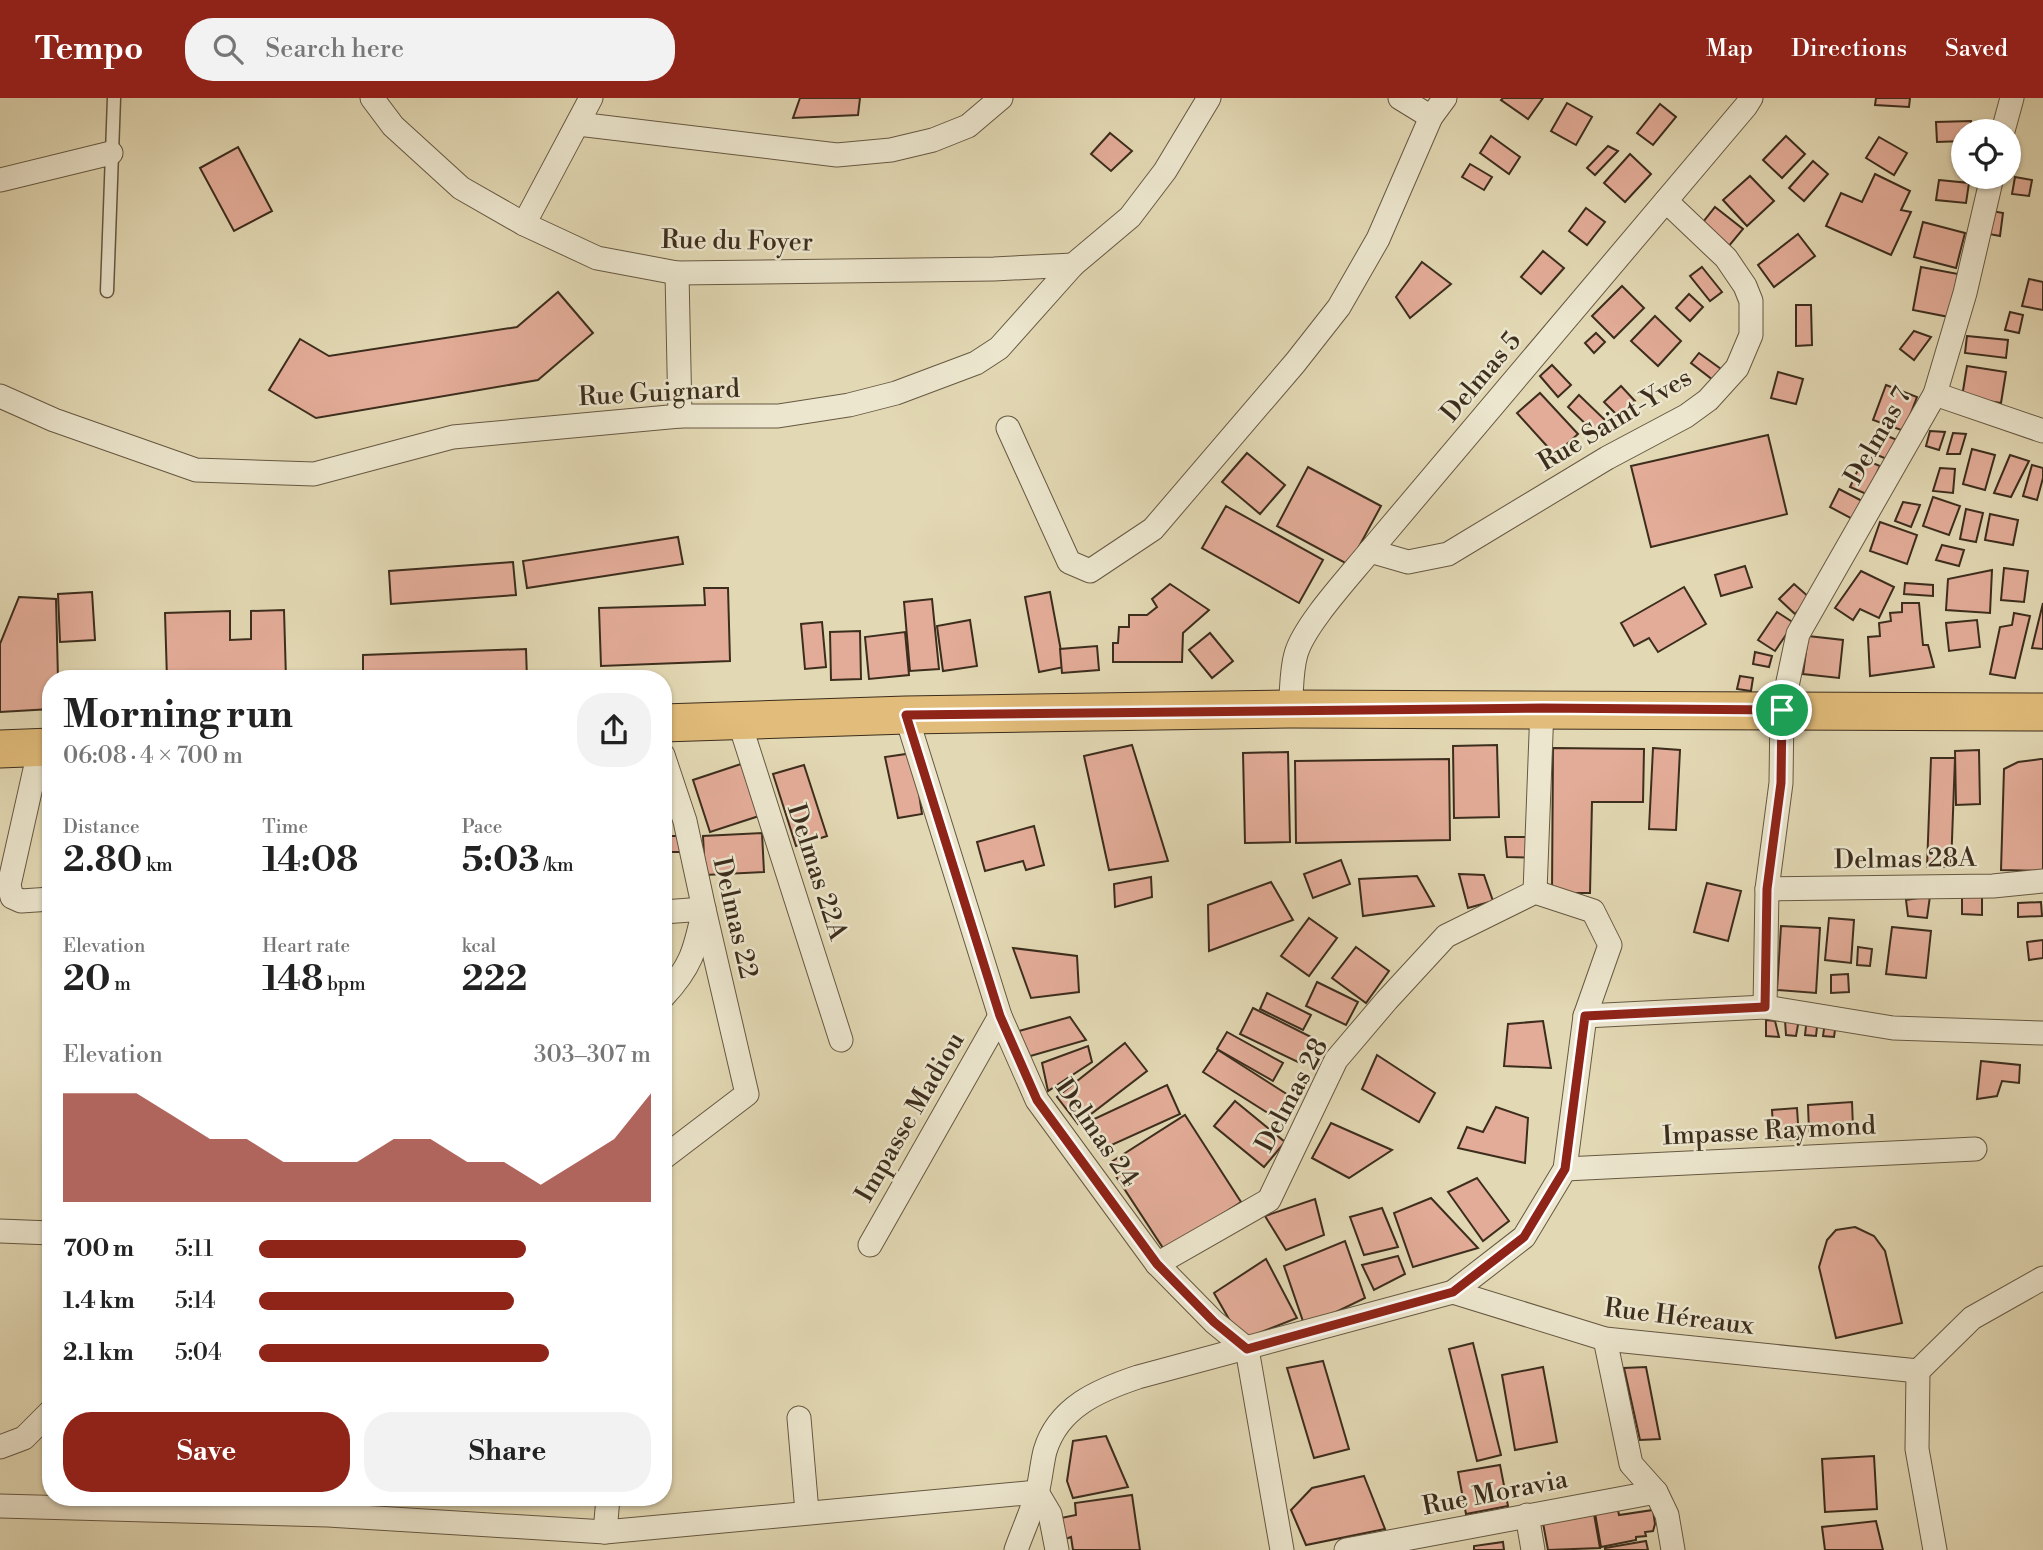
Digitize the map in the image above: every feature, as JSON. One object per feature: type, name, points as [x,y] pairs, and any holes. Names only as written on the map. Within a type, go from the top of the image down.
[{"type":"main road","points":[[672,723],[906,715],[1290,709],[2043,712]]},
{"type":"main road","points":[[0,750],[42,747]]},
{"type":"street","name":"Rue du Foyer","points":[[372,98],[393,126],[461,188],[524,224],[597,258],[677,273],[994,269],[1073,265]]},
{"type":"street","points":[[524,224],[591,98]]},
{"type":"street","points":[[578,124],[837,155],[891,150],[933,140],[968,126],[1001,98]]},
{"type":"street","name":"Rue Guignard","points":[[0,396],[54,420],[196,470],[314,474],[453,438],[680,416],[778,416],[849,405],[896,393],[964,367],[999,348],[1073,265],[1130,217],[1166,170],[1209,98]]},
{"type":"street","points":[[1400,98],[1431,117]]},
{"type":"street","points":[[1008,428],[1069,562],[1090,571],[1153,528],[1295,363],[1339,307],[1378,239],[1431,117],[1445,98]]},
{"type":"street","name":"Delmas 5","points":[[1290,709],[1295,656],[1301,639],[1370,551],[1751,98]]},
{"type":"street","points":[[2006,119],[2012,98]]},
{"type":"street","points":[[0,180],[111,153]]},
{"type":"street","name":"Delmas 7","points":[[1782,710],[1797,634],[1935,394],[1965,293],[1989,189]]},
{"type":"street","name":"Rue Saint-Yves","points":[[1370,551],[1408,562],[1448,554],[1607,458],[1686,416],[1708,400],[1737,368],[1751,335],[1751,302],[1745,286],[1726,258],[1666,201]]},
{"type":"street","points":[[677,273],[680,416]]},
{"type":"street","points":[[1935,394],[2043,431]]},
{"type":"street","points":[[1016,1550],[1037,1492],[1046,1449],[1057,1425],[1077,1405],[1100,1390],[1138,1377],[1453,1292],[1524,1237],[1565,1169],[1585,1016],[1610,945],[1594,911],[1535,892],[1542,708]]},
{"type":"street","points":[[1765,1007],[1767,889],[1781,783],[1782,710]]},
{"type":"street","name":"Delmas 24","points":[[906,715],[1000,1016],[1037,1100],[1157,1264],[1214,1322],[1247,1349]]},
{"type":"street","name":"Delmas 22A","points":[[739,721],[841,1040]]},
{"type":"street","points":[[42,762],[9,884],[12,897],[21,901],[42,900]]},
{"type":"street","name":"Delmas 22","points":[[672,782],[685,821],[747,1094],[672,1151]]},
{"type":"street","name":"Delmas 28A","points":[[1767,889],[1993,886],[2043,881]]},
{"type":"street","name":"Delmas 28","points":[[1157,1264],[1269,1200],[1336,1060],[1387,1000],[1446,936],[1535,892]]},
{"type":"street","points":[[672,911],[704,909],[695,948],[682,976],[672,987]]},
{"type":"street","points":[[1585,1016],[1765,1007],[1893,1028],[2043,1034]]},
{"type":"street","name":"Impasse Madiou","points":[[870,1245],[1000,1016]]},
{"type":"street","name":"Impasse Raymond","points":[[1565,1169],[1975,1149]]},
{"type":"street","points":[[0,1231],[42,1233]]},
{"type":"street","points":[[1935,1550],[1917,1449],[1918,1371],[1972,1318],[2043,1278]]},
{"type":"street","name":"Rue Héreaux","points":[[1453,1292],[1605,1339],[1918,1371]]},
{"type":"street","points":[[1605,1339],[1631,1464],[1656,1492],[1667,1515],[1673,1550]]},
{"type":"street","points":[[1247,1349],[1282,1550]]},
{"type":"street","points":[[799,1418],[807,1512]]},
{"type":"street","points":[[0,1447],[24,1438],[42,1420]]},
{"type":"street","points":[[0,1506],[329,1507],[605,1532],[1037,1492]]},
{"type":"street","points":[[1037,1492],[1050,1514],[1057,1550]]},
{"type":"street","name":"Rue Moravia","points":[[1346,1550],[1656,1492]]},
{"type":"street","points":[[605,1532],[607,1506]]},
{"type":"street","points":[[1527,1515],[1533,1550]]},
{"type":"lane","points":[[107,291],[114,98]]},
{"type":"building","points":[[800,98],[860,98],[858,115],[793,118]]},
{"type":"building","points":[[1543,98],[1528,119],[1501,100]]},
{"type":"building","points":[[1876,98],[1910,98],[1909,107],[1875,105]]},
{"type":"building","points":[[1567,103],[1592,117],[1576,145],[1551,131]]},
{"type":"building","points":[[1660,104],[1676,117],[1653,145],[1637,133]]},
{"type":"building","points":[[1936,122],[1951,122],[1951,141],[1937,142]]},
{"type":"building","points":[[1110,133],[1132,151],[1111,171],[1091,154]]},
{"type":"building","points":[[1491,136],[1520,157],[1509,174],[1480,153]]},
{"type":"building","points":[[1786,136],[1805,154],[1782,178],[1763,160]]},
{"type":"building","points":[[1879,137],[1907,153],[1894,175],[1866,158]]},
{"type":"building","points":[[1608,146],[1618,151],[1595,175],[1587,168]]},
{"type":"building","points":[[238,147],[272,211],[234,231],[200,168]]},
{"type":"building","points":[[1630,154],[1651,174],[1625,202],[1604,183]]},
{"type":"building","points":[[1813,161],[1828,174],[1804,201],[1789,188]]},
{"type":"building","points":[[1470,164],[1492,177],[1484,190],[1462,177]]},
{"type":"building","points":[[1875,174],[1910,191],[1901,210],[1911,212],[1891,255],[1826,226],[1841,193],[1862,202]]},
{"type":"building","points":[[1750,176],[1774,201],[1747,226],[1723,200]]},
{"type":"building","points":[[2021,178],[2032,180],[2029,196],[2012,194],[2013,189],[2021,189]]},
{"type":"building","points":[[1939,180],[1951,181],[1951,189],[1968,189],[1966,203],[1936,200]]},
{"type":"building","points":[[1715,207],[1743,229],[1724,252],[1696,231]]},
{"type":"building","points":[[1586,208],[1605,222],[1587,245],[1569,231]]},
{"type":"building","points":[[1992,211],[2003,213],[2000,236],[1989,234]]},
{"type":"building","points":[[1923,222],[1965,233],[1956,268],[1914,257]]},
{"type":"building","points":[[1798,234],[1815,256],[1774,287],[1758,265]]},
{"type":"building","points":[[1543,251],[1564,268],[1541,294],[1521,277]]},
{"type":"building","points":[[1422,262],[1451,284],[1410,318],[1396,297]]},
{"type":"building","points":[[1702,267],[1722,292],[1710,301],[1690,276]]},
{"type":"building","points":[[1921,267],[1958,274],[1949,317],[1913,310]]},
{"type":"building","points":[[2029,279],[2043,282],[2043,310],[2022,306]]},
{"type":"building","points":[[1622,286],[1644,308],[1614,338],[1592,316]]},
{"type":"building","points":[[558,292],[593,333],[538,380],[316,418],[269,390],[300,339],[329,356],[517,327]]},
{"type":"building","points":[[1689,294],[1703,307],[1690,321],[1676,308]]},
{"type":"building","points":[[1796,305],[1811,305],[1812,345],[1796,346]]},
{"type":"building","points":[[2010,312],[2023,315],[2019,333],[2005,330]]},
{"type":"building","points":[[1655,316],[1681,341],[1658,366],[1631,341]]},
{"type":"building","points":[[1914,331],[1931,337],[1914,360],[1900,349]]},
{"type":"building","points":[[1596,333],[1605,342],[1594,353],[1585,343]]},
{"type":"building","points":[[1967,336],[2008,340],[2006,358],[1965,353]]},
{"type":"building","points":[[1699,353],[1721,369],[1713,380],[1691,363]]},
{"type":"building","points":[[1552,365],[1571,385],[1558,397],[1540,376]]},
{"type":"building","points":[[1967,366],[2006,372],[2001,403],[1962,397]]},
{"type":"building","points":[[1778,372],[1803,379],[1796,404],[1771,398]]},
{"type":"building","points":[[1886,385],[1917,397],[1904,431],[1873,420]]},
{"type":"building","points":[[1621,386],[1635,401],[1619,417],[1604,402]]},
{"type":"building","points":[[1540,393],[1578,434],[1555,455],[1517,413]]},
{"type":"building","points":[[1579,395],[1606,421],[1595,433],[1568,407]]},
{"type":"building","points":[[1930,431],[1945,432],[1939,450],[1926,446]]},
{"type":"building","points":[[1953,433],[1966,434],[1960,454],[1947,454]]},
{"type":"building","points":[[1768,435],[1787,514],[1651,547],[1631,466]]},
{"type":"building","points":[[1885,435],[1902,442],[1894,462],[1877,455]]},
{"type":"building","points":[[1972,449],[1995,455],[1985,490],[1963,484]]},
{"type":"building","points":[[1247,453],[1285,485],[1260,514],[1222,482]]},
{"type":"building","points":[[2010,455],[2029,461],[2011,497],[1994,493]]},
{"type":"building","points":[[1863,459],[1880,466],[1876,475],[1878,499],[1850,487]]},
{"type":"building","points":[[2032,465],[2043,468],[2037,500],[2023,496]]},
{"type":"building","points":[[1308,467],[1381,506],[1349,565],[1277,526]]},
{"type":"building","points":[[1940,468],[1955,469],[1953,493],[1933,491]]},
{"type":"building","points":[[1839,489],[1868,504],[1858,522],[1830,507]]},
{"type":"building","points":[[1933,497],[1960,506],[1949,535],[1923,526]]},
{"type":"building","points":[[1903,502],[1920,505],[1911,527],[1895,521]]},
{"type":"building","points":[[1226,506],[1323,560],[1299,603],[1202,548]]},
{"type":"building","points":[[1966,509],[1983,513],[1976,542],[1960,539]]},
{"type":"building","points":[[1990,514],[2018,520],[2013,545],[1985,540]]},
{"type":"building","points":[[1880,522],[1917,535],[1907,564],[1870,551]]},
{"type":"building","points":[[678,537],[683,564],[527,588],[523,561]]},
{"type":"building","points":[[1942,545],[1964,550],[1959,566],[1936,560]]},
{"type":"building","points":[[513,562],[516,595],[391,604],[389,571]]},
{"type":"building","points":[[1745,566],[1752,587],[1721,596],[1715,575]]},
{"type":"building","points":[[2004,568],[2028,571],[2024,602],[2001,600]]},
{"type":"building","points":[[1992,570],[1990,613],[1946,610],[1948,579]]},
{"type":"building","points":[[1861,571],[1894,587],[1879,618],[1860,609],[1853,620],[1835,608]]},
{"type":"building","points":[[1905,583],[1933,585],[1933,596],[1904,594]]},
{"type":"building","points":[[1170,584],[1209,610],[1183,633],[1182,662],[1113,662],[1113,643],[1118,643],[1119,627],[1129,627],[1129,615],[1147,615],[1157,607],[1152,599]]},
{"type":"building","points":[[1794,584],[1810,598],[1795,614],[1779,599]]},
{"type":"building","points":[[1684,587],[1706,624],[1658,652],[1649,638],[1634,646],[1621,623]]},
{"type":"building","points":[[704,588],[728,588],[730,661],[601,666],[599,608],[705,605]]},
{"type":"building","points":[[92,592],[95,640],[60,642],[58,594]]},
{"type":"building","points":[[1050,592],[1064,667],[1039,672],[1025,597]]},
{"type":"building","points":[[19,597],[56,599],[58,670],[42,670],[42,710],[0,712],[0,644]]},
{"type":"building","points":[[932,599],[939,669],[910,671],[904,602]]},
{"type":"building","points":[[1902,603],[1919,603],[1923,645],[1928,645],[1934,667],[1870,676],[1868,637],[1880,636],[1879,623],[1891,621],[1890,613],[1902,612]]},
{"type":"building","points":[[2043,603],[2043,649],[2032,648]]},
{"type":"building","points":[[284,610],[286,670],[167,670],[165,613],[230,611],[230,640],[251,639],[251,611]]},
{"type":"building","points":[[1777,612],[1794,623],[1775,651],[1758,640]]},
{"type":"building","points":[[2014,613],[2030,616],[2015,678],[1990,674],[2000,627],[2012,625]]},
{"type":"building","points":[[970,620],[977,666],[943,671],[937,626]]},
{"type":"building","points":[[1977,620],[1980,647],[1949,651],[1946,623]]},
{"type":"building","points":[[822,622],[826,667],[805,669],[801,624]]},
{"type":"building","points":[[860,631],[861,679],[831,680],[830,632]]},
{"type":"building","points":[[905,632],[909,675],[869,679],[865,637]]},
{"type":"building","points":[[1210,633],[1233,661],[1212,678],[1189,650]]},
{"type":"building","points":[[1808,636],[1843,640],[1839,678],[1803,674]]},
{"type":"building","points":[[1097,646],[1099,670],[1062,673],[1060,649]]},
{"type":"building","points":[[526,649],[527,670],[363,670],[363,655]]},
{"type":"building","points":[[1755,652],[1772,656],[1769,667],[1753,664]]},
{"type":"building","points":[[1740,676],[1753,678],[1751,691],[1737,689]]},
{"type":"building","points":[[1132,745],[1168,861],[1109,870],[1084,756]]},
{"type":"building","points":[[1497,745],[1499,817],[1454,818],[1453,746]]},
{"type":"building","points":[[1553,748],[1644,749],[1643,802],[1592,802],[1590,893],[1552,893]]},
{"type":"building","points":[[1653,748],[1680,750],[1676,830],[1649,829]]},
{"type":"building","points":[[1979,750],[1980,804],[1956,805],[1955,751]]},
{"type":"building","points":[[1288,752],[1290,842],[1245,843],[1243,753]]},
{"type":"building","points":[[913,753],[922,814],[898,818],[885,757]]},
{"type":"building","points":[[1931,758],[1955,758],[1951,867],[1927,867]]},
{"type":"building","points":[[1449,759],[1450,840],[1296,843],[1295,761]]},
{"type":"building","points":[[2043,759],[2043,871],[2001,870],[2004,769],[2018,762]]},
{"type":"building","points":[[741,764],[765,814],[710,832],[693,780]]},
{"type":"building","points":[[804,765],[827,836],[796,846],[773,774]]},
{"type":"building","points":[[1034,826],[1044,865],[1026,870],[1023,861],[985,871],[977,842]]},
{"type":"building","points":[[762,833],[764,872],[705,875],[703,836]]},
{"type":"building","points":[[672,836],[685,836],[685,852],[672,852]]},
{"type":"building","points":[[1505,837],[1539,837],[1538,858],[1507,857]]},
{"type":"building","points":[[1341,860],[1350,884],[1313,898],[1304,874]]},
{"type":"building","points":[[1459,874],[1484,875],[1493,901],[1468,908]]},
{"type":"building","points":[[1417,876],[1434,906],[1363,916],[1359,879]]},
{"type":"building","points":[[1151,877],[1152,897],[1115,907],[1114,884]]},
{"type":"building","points":[[1271,882],[1293,920],[1209,951],[1208,905]]},
{"type":"building","points":[[1707,883],[1741,891],[1728,941],[1694,932]]},
{"type":"building","points":[[1962,894],[1982,894],[1982,915],[1962,914]]},
{"type":"building","points":[[1930,896],[1927,918],[1908,916],[1906,900]]},
{"type":"building","points":[[2041,902],[2042,916],[2018,917],[2018,903]]},
{"type":"building","points":[[1309,918],[1337,938],[1309,976],[1281,956]]},
{"type":"building","points":[[1829,918],[1854,920],[1851,963],[1825,960]]},
{"type":"building","points":[[1781,926],[1820,928],[1816,993],[1777,990]]},
{"type":"building","points":[[1892,927],[1931,931],[1926,978],[1886,974]]},
{"type":"building","points":[[2043,940],[2043,958],[2029,960],[2027,942]]},
{"type":"building","points":[[1356,947],[1389,971],[1366,1003],[1332,978]]},
{"type":"building","points":[[1858,947],[1872,949],[1870,966],[1857,965]]},
{"type":"building","points":[[1013,948],[1077,956],[1079,992],[1031,998]]},
{"type":"building","points":[[1848,974],[1849,992],[1831,993],[1831,975]]},
{"type":"building","points":[[1317,982],[1358,1002],[1346,1025],[1306,1006]]},
{"type":"building","points":[[1267,993],[1311,1015],[1303,1030],[1260,1009]]},
{"type":"building","points":[[1253,1008],[1315,1039],[1302,1064],[1240,1034]]},
{"type":"building","points":[[1826,1015],[1837,1016],[1834,1037],[1823,1036]]},
{"type":"building","points":[[1070,1017],[1086,1040],[1027,1057],[1019,1031]]},
{"type":"building","points":[[1807,1017],[1818,1018],[1816,1036],[1805,1035]]},
{"type":"building","points":[[1799,1019],[1796,1036],[1786,1035],[1785,1020]]},
{"type":"building","points":[[1766,1020],[1775,1021],[1779,1037],[1766,1036]]},
{"type":"building","points":[[1543,1021],[1551,1068],[1504,1066],[1508,1024]]},
{"type":"building","points":[[1227,1032],[1283,1063],[1273,1081],[1217,1049]]},
{"type":"building","points":[[1125,1043],[1147,1071],[1078,1124],[1057,1097]]},
{"type":"building","points":[[1088,1046],[1092,1062],[1048,1091],[1042,1063]]},
{"type":"building","points":[[1218,1050],[1296,1100],[1282,1122],[1203,1072]]},
{"type":"building","points":[[1377,1055],[1435,1093],[1419,1122],[1362,1089]]},
{"type":"building","points":[[1981,1061],[2020,1065],[2019,1083],[2002,1081],[1997,1096],[1977,1099]]},
{"type":"building","points":[[1167,1085],[1180,1114],[1105,1148],[1092,1120]]},
{"type":"building","points":[[1235,1101],[1285,1142],[1264,1167],[1214,1126]]},
{"type":"building","points":[[1852,1102],[1853,1128],[1809,1131],[1808,1105]]},
{"type":"building","points":[[1496,1107],[1528,1118],[1525,1163],[1458,1148],[1467,1127],[1483,1132]]},
{"type":"building","points":[[1797,1108],[1799,1139],[1774,1140],[1772,1110]]},
{"type":"building","points":[[1185,1115],[1241,1202],[1165,1251],[1108,1164]]},
{"type":"building","points":[[1331,1123],[1392,1150],[1349,1178],[1312,1158]]},
{"type":"building","points":[[1477,1178],[1509,1221],[1483,1241],[1448,1192]]},
{"type":"building","points":[[1431,1198],[1478,1248],[1413,1267],[1394,1213]]},
{"type":"building","points":[[1315,1199],[1324,1235],[1286,1250],[1265,1216]]},
{"type":"building","points":[[1382,1208],[1398,1247],[1364,1255],[1350,1217]]},
{"type":"building","points":[[1855,1227],[1874,1236],[1885,1251],[1902,1323],[1836,1338],[1819,1267],[1827,1240],[1836,1230]]},
{"type":"building","points":[[1345,1241],[1365,1298],[1305,1327],[1284,1266]]},
{"type":"building","points":[[1398,1256],[1405,1274],[1374,1290],[1362,1265]]},
{"type":"building","points":[[1266,1259],[1297,1318],[1241,1340],[1214,1293]]},
{"type":"building","points":[[1473,1343],[1501,1455],[1477,1461],[1449,1349]]},
{"type":"building","points":[[1323,1361],[1349,1449],[1314,1458],[1287,1368]]},
{"type":"building","points":[[1543,1367],[1557,1442],[1515,1450],[1502,1375]]},
{"type":"building","points":[[1646,1367],[1660,1439],[1640,1440],[1624,1368]]},
{"type":"building","points":[[1106,1436],[1128,1487],[1073,1498],[1067,1481],[1073,1441]]},
{"type":"building","points":[[1874,1456],[1877,1509],[1825,1512],[1822,1459]]},
{"type":"building","points":[[1500,1465],[1508,1506],[1466,1514],[1458,1472]]},
{"type":"building","points":[[1364,1476],[1385,1529],[1306,1545],[1291,1510],[1312,1488]]},
{"type":"building","points":[[1132,1495],[1140,1550],[1073,1550],[1071,1537],[1066,1539],[1061,1518],[1076,1515],[1075,1503]]},
{"type":"building","points":[[1618,1510],[1619,1515],[1653,1510],[1653,1531],[1645,1532],[1646,1536],[1636,1537],[1636,1540],[1601,1547],[1595,1513]]},
{"type":"building","points":[[1594,1514],[1600,1548],[1548,1550],[1543,1523]]},
{"type":"building","points":[[1876,1521],[1883,1550],[1825,1550],[1822,1527]]},
{"type":"building","points":[[1646,1541],[1648,1550],[1605,1550],[1605,1548]]},
{"type":"building","points":[[1503,1542],[1504,1550],[1474,1550],[1474,1546]]},
{"type":"route","points":[[1290,709],[1782,710],[1781,783],[1767,889],[1765,1007],[1585,1016],[1565,1169],[1524,1237],[1453,1292],[1247,1349],[1214,1322],[1157,1264],[1037,1100],[1000,1016],[906,715],[1290,709]]}]
